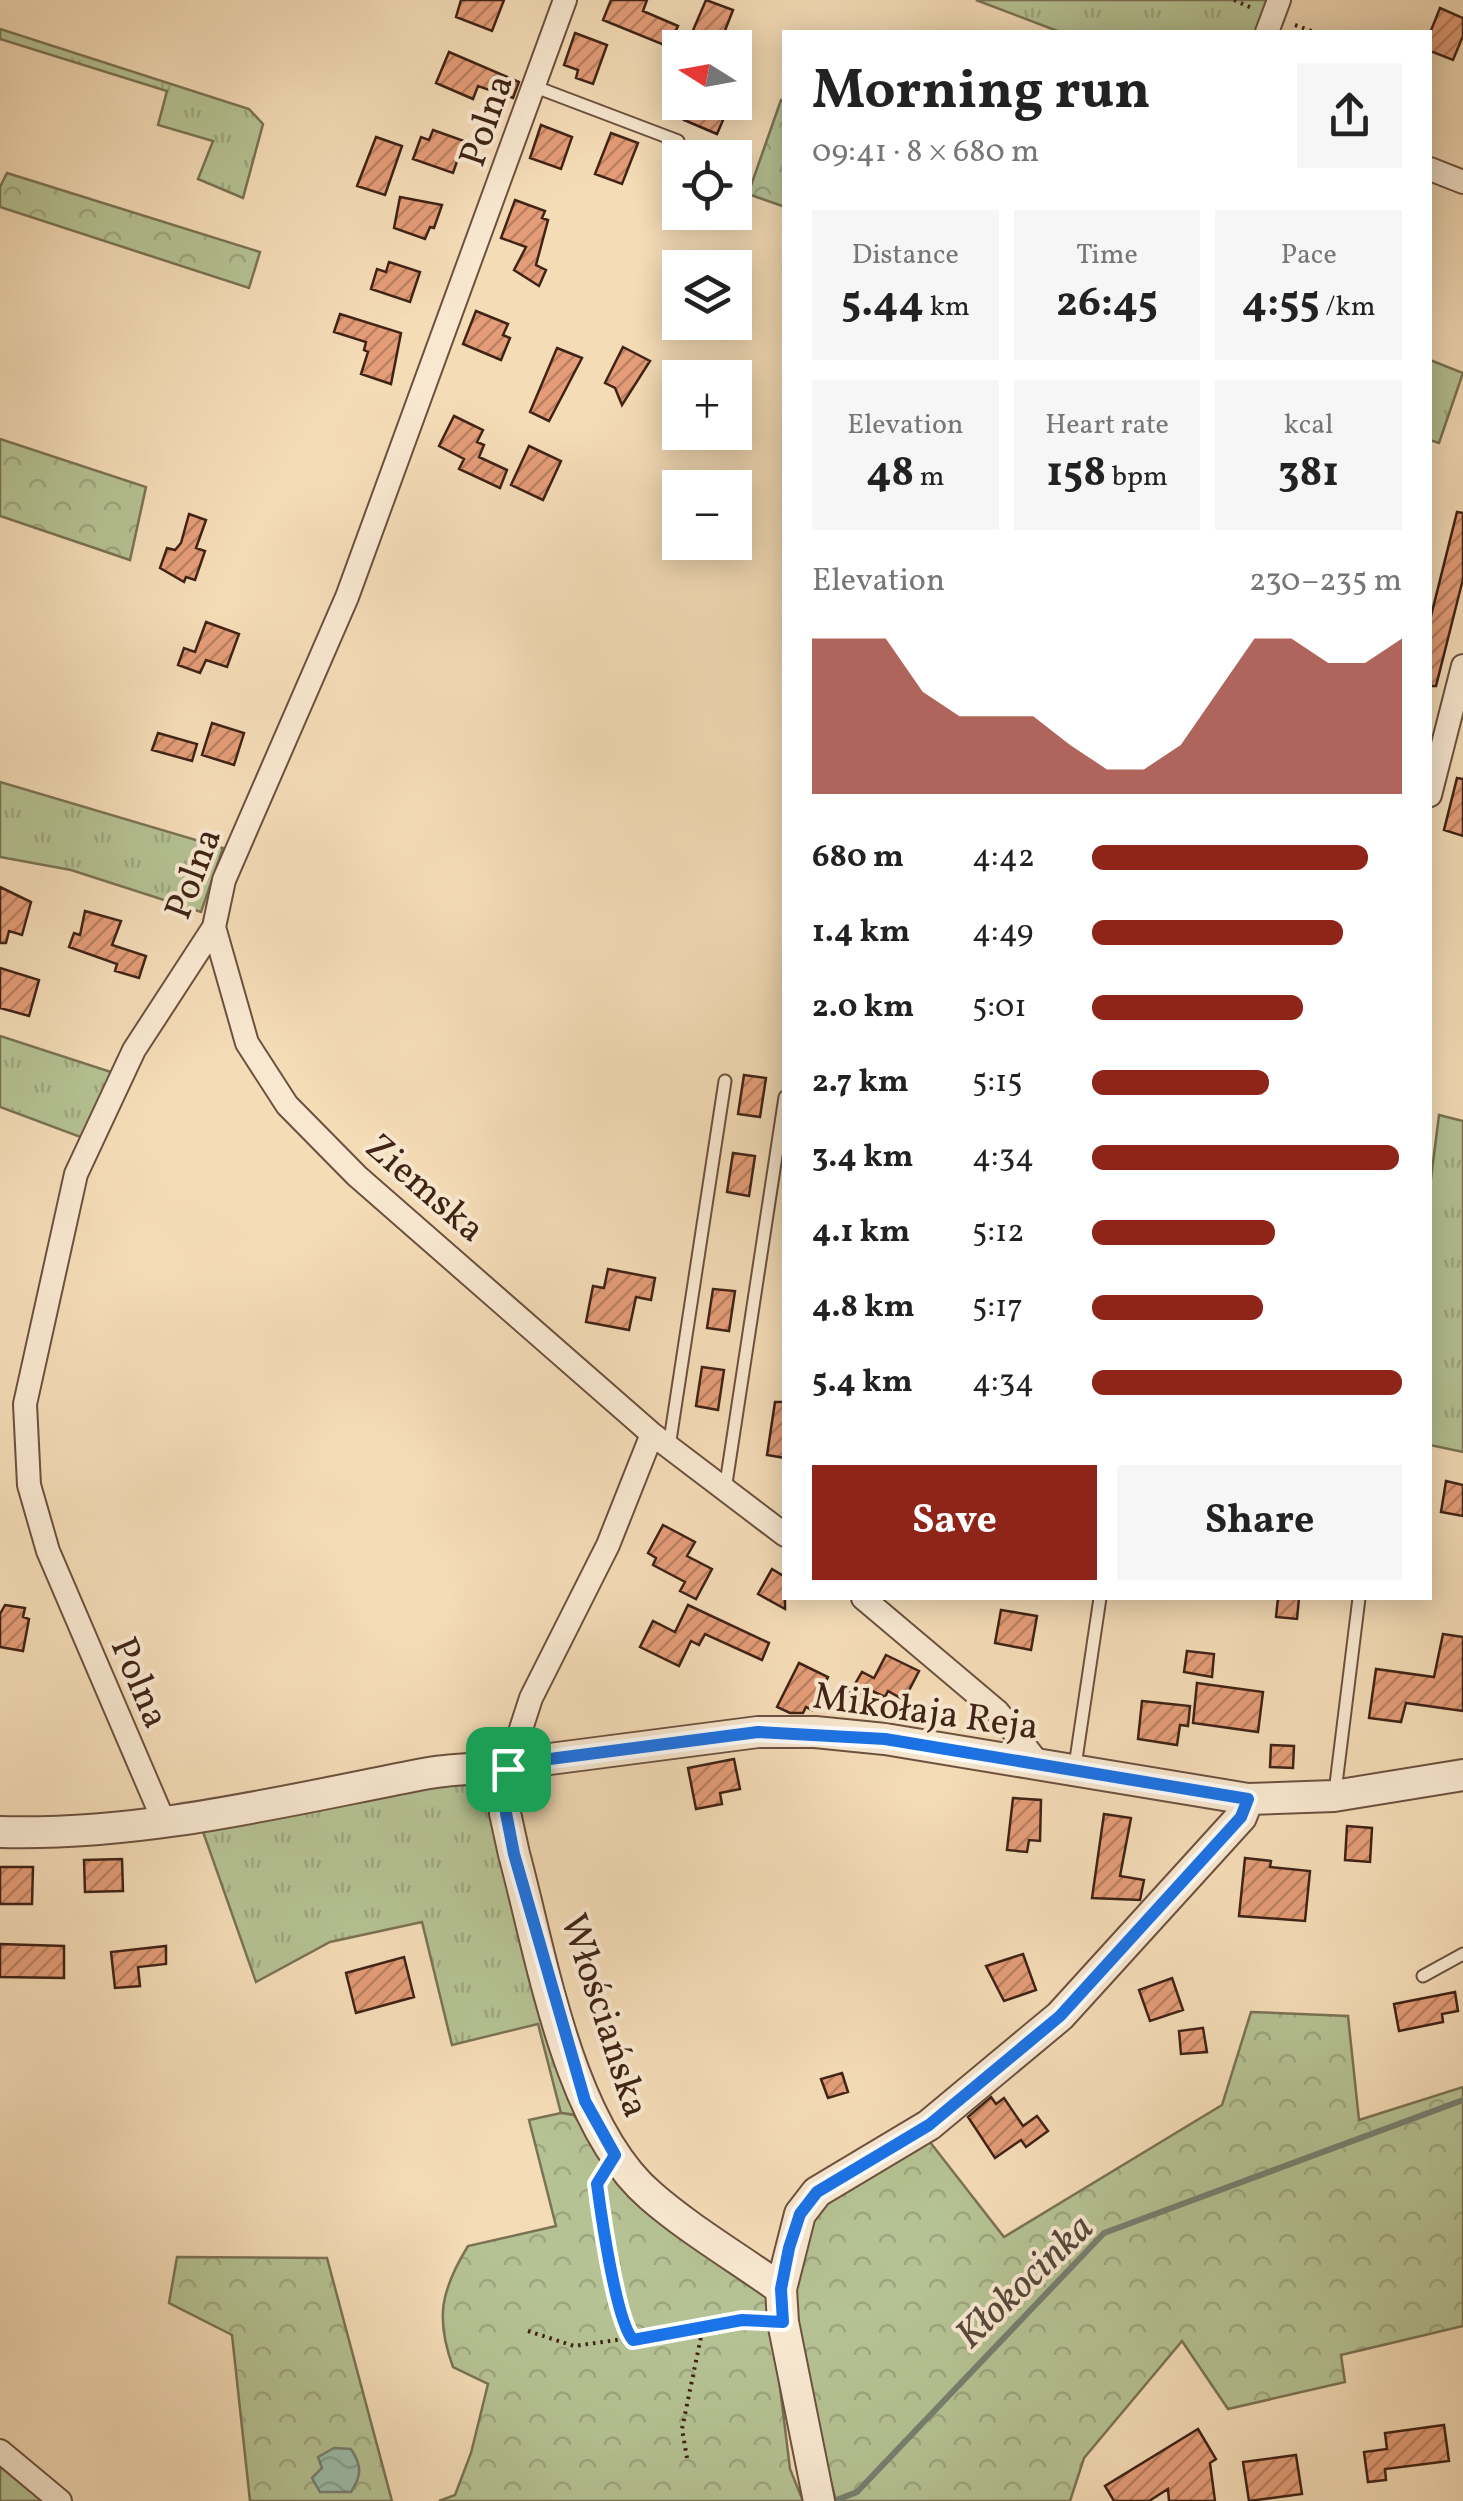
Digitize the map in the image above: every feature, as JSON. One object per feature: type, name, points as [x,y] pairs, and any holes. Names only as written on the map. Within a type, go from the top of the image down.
[{"type":"street","name":"Polna","points":[[165,1824],[48,1551],[30,1485],[25,1404],[76,1174],[134,1050],[214,927],[224,880],[346,597],[565,0]]},
{"type":"street","points":[[1268,30],[1279,0]]},
{"type":"street","points":[[1432,171],[1463,182]]},
{"type":"street","points":[[1432,786],[1463,666]]},
{"type":"street","name":"Ziemska","points":[[214,927],[247,1044],[288,1105],[357,1176],[661,1440],[782,1533]]},
{"type":"street","points":[[508,1769],[531,1698],[661,1440]]},
{"type":"street","points":[[865,1600],[998,1712],[1040,1764]]},
{"type":"street","name":"Mikołaja Reja","points":[[0,1832],[108,1831],[165,1824],[448,1770],[508,1769],[560,1757],[758,1732],[885,1739],[1248,1799],[1334,1796],[1463,1775]]},
{"type":"street","name":"Włościańska","points":[[508,1769],[506,1813],[523,1890],[585,2101],[615,2155],[649,2195],[781,2289]]},
{"type":"street","points":[[816,2491],[783,2322],[781,2289],[800,2214],[817,2192],[929,2125],[1060,2016],[1241,1817],[1248,1799]]},
{"type":"street","points":[[0,2451],[60,2501]]},
{"type":"lane","points":[[534,86],[675,140]]},
{"type":"lane","points":[[661,1440],[725,1081]]},
{"type":"lane","points":[[725,1490],[782,1117]]},
{"type":"lane","points":[[1074,1770],[1100,1600]]},
{"type":"lane","points":[[1334,1796],[1359,1600]]},
{"type":"lane","points":[[1423,1976],[1463,1954]]},
{"type":"path","points":[[615,2155],[597,2184],[622,2314],[633,2340]]},
{"type":"path","points":[[528,2331],[574,2346],[633,2340],[742,2320],[783,2322]]},
{"type":"path","points":[[687,2458],[682,2429],[703,2327]]},
{"type":"green space","points":[[976,0],[1271,0],[1263,30],[1055,30]]},
{"type":"green space","points":[[0,29],[249,109],[263,124],[243,198],[198,179],[213,141],[158,125],[167,91],[0,39]]},
{"type":"green space","points":[[781,100],[782,100],[782,206],[752,195],[752,183]]},
{"type":"green space","points":[[7,173],[260,252],[249,288],[0,207],[0,187]]},
{"type":"green space","points":[[1432,361],[1463,373],[1439,443],[1432,441]]},
{"type":"green space","points":[[0,439],[146,487],[130,560],[0,516]]},
{"type":"green space","points":[[0,782],[223,848],[201,912],[71,870],[0,857]]},
{"type":"green space","points":[[0,1036],[111,1072],[83,1138],[0,1107]]},
{"type":"green space","points":[[1439,1115],[1463,1121],[1463,1452],[1432,1445],[1432,1170]]},
{"type":"green space","points":[[430,1785],[471,1785],[493,1804],[584,2116],[561,2113],[538,2024],[452,2045],[422,1922],[330,1942],[256,1982],[201,1826]]},
{"type":"green space","points":[[1251,2012],[1348,2016],[1359,2120],[1463,2087],[1463,2326],[1341,2355],[1345,2382],[1228,2409],[1182,2341],[1084,2458],[1070,2501],[836,2501],[815,2421],[791,2299],[814,2213],[830,2195],[930,2142],[1004,2237],[1222,2105]]},
{"type":"green space","points":[[561,2113],[574,2115],[629,2192],[768,2290],[790,2469],[803,2501],[439,2501],[455,2495],[471,2453],[488,2384],[453,2367],[444,2334],[447,2291],[468,2246],[556,2226],[529,2120]]},
{"type":"green space","points":[[177,2257],[327,2258],[392,2501],[250,2501],[232,2335],[169,2303]]},
{"type":"green space","points":[[0,2464],[47,2501],[0,2501]]},
{"type":"water","points":[[334,2448],[351,2449],[357,2460],[359,2475],[351,2492],[320,2492],[312,2478],[322,2468],[318,2457]]},
{"type":"building","points":[[461,0],[504,0],[492,31],[456,17]]},
{"type":"building","points":[[611,0],[647,0],[643,11],[678,26],[676,30],[662,30],[662,44],[603,20]]},
{"type":"building","points":[[706,0],[733,10],[725,30],[693,30]]},
{"type":"building","points":[[1440,8],[1463,18],[1463,36],[1453,60],[1432,52],[1431,30]]},
{"type":"building","points":[[575,33],[607,45],[593,84],[576,78],[578,70],[564,65]]},
{"type":"building","points":[[449,52],[519,82],[513,98],[478,86],[473,99],[436,83]]},
{"type":"building","points":[[684,120],[723,120],[717,134]]},
{"type":"building","points":[[541,125],[572,137],[561,169],[530,158]]},
{"type":"building","points":[[433,130],[464,141],[453,173],[413,159],[421,137],[429,140]]},
{"type":"building","points":[[611,133],[638,143],[622,184],[595,174]]},
{"type":"building","points":[[376,137],[402,146],[385,195],[357,186]]},
{"type":"building","points":[[400,197],[442,205],[434,228],[430,227],[425,239],[394,228]]},
{"type":"building","points":[[515,200],[545,211],[542,218],[548,220],[536,265],[546,270],[539,286],[514,270],[526,247],[501,238]]},
{"type":"building","points":[[389,262],[420,272],[410,302],[371,289],[377,269],[386,272]]},
{"type":"building","points":[[476,311],[508,324],[503,335],[510,338],[501,360],[463,344]]},
{"type":"building","points":[[340,314],[401,333],[391,384],[361,374],[368,352],[364,350],[366,342],[334,332]]},
{"type":"building","points":[[623,347],[650,361],[622,405],[615,388],[605,383]]},
{"type":"building","points":[[557,348],[582,358],[549,421],[530,412]]},
{"type":"building","points":[[454,416],[483,430],[477,442],[484,445],[479,457],[507,470],[500,488],[459,469],[464,459],[439,446]]},
{"type":"building","points":[[529,446],[561,461],[543,500],[511,485]]},
{"type":"building","points":[[1457,512],[1463,513],[1463,579],[1436,686],[1432,686],[1432,612]]},
{"type":"building","points":[[189,514],[206,520],[196,548],[205,551],[195,580],[186,577],[184,582],[160,568],[167,548],[175,550],[181,543]]},
{"type":"building","points":[[206,622],[239,634],[227,667],[206,660],[200,673],[178,665],[184,648],[195,652]]},
{"type":"building","points":[[212,723],[244,733],[234,765],[202,755]]},
{"type":"building","points":[[158,733],[197,744],[192,761],[152,750]]},
{"type":"building","points":[[1457,778],[1463,779],[1463,836],[1444,830]]},
{"type":"building","points":[[0,887],[31,902],[22,935],[9,931],[6,943],[0,943]]},
{"type":"building","points":[[85,911],[121,921],[112,945],[146,956],[139,978],[115,971],[117,964],[69,947],[74,933],[80,935]]},
{"type":"building","points":[[0,968],[39,980],[29,1016],[0,1008]]},
{"type":"building","points":[[744,1075],[766,1078],[760,1117],[738,1114]]},
{"type":"building","points":[[733,1153],[755,1156],[749,1196],[727,1192]]},
{"type":"building","points":[[608,1269],[655,1278],[651,1300],[636,1297],[629,1330],[586,1322],[593,1286],[604,1288]]},
{"type":"building","points":[[713,1289],[735,1291],[729,1331],[707,1328]]},
{"type":"building","points":[[702,1367],[724,1370],[718,1410],[696,1406]]},
{"type":"building","points":[[775,1402],[782,1402],[782,1458],[767,1455]]},
{"type":"building","points":[[1446,1481],[1463,1485],[1463,1516],[1441,1512]]},
{"type":"building","points":[[663,1525],[695,1542],[687,1556],[712,1569],[696,1599],[680,1591],[685,1582],[653,1565],[656,1558],[648,1553]]},
{"type":"building","points":[[772,1569],[782,1575],[785,1609],[758,1594]]},
{"type":"building","points":[[1278,1600],[1299,1600],[1297,1619],[1276,1617]]},
{"type":"building","points":[[5,1605],[25,1608],[23,1617],[29,1619],[23,1651],[0,1647],[0,1614]]},
{"type":"building","points":[[688,1605],[769,1643],[762,1660],[705,1634],[699,1645],[691,1641],[679,1666],[640,1647],[653,1621],[675,1632]]},
{"type":"building","points":[[1001,1610],[1037,1616],[1031,1650],[995,1643]]},
{"type":"building","points":[[1443,1634],[1463,1637],[1463,1711],[1406,1703],[1401,1722],[1369,1718],[1376,1669],[1434,1677]]},
{"type":"building","points":[[1187,1651],[1214,1654],[1212,1677],[1184,1672]]},
{"type":"building","points":[[886,1655],[919,1671],[904,1700],[888,1691],[885,1697],[872,1691],[864,1707],[847,1698],[862,1672],[874,1678]]},
{"type":"building","points":[[799,1663],[828,1677],[812,1710],[806,1707],[803,1713],[790,1713],[777,1707]]},
{"type":"building","points":[[1197,1683],[1263,1692],[1258,1732],[1193,1723]]},
{"type":"building","points":[[1142,1701],[1190,1706],[1188,1726],[1180,1725],[1177,1745],[1138,1739]]},
{"type":"building","points":[[1271,1745],[1294,1746],[1293,1768],[1270,1767]]},
{"type":"building","points":[[734,1759],[740,1789],[720,1793],[722,1804],[696,1809],[688,1768]]},
{"type":"building","points":[[1013,1798],[1041,1800],[1040,1841],[1029,1840],[1027,1852],[1007,1850]]},
{"type":"building","points":[[1104,1814],[1131,1818],[1120,1876],[1144,1880],[1140,1900],[1092,1898]]},
{"type":"building","points":[[1347,1826],[1372,1828],[1370,1862],[1345,1860]]},
{"type":"building","points":[[1245,1858],[1271,1861],[1270,1867],[1310,1871],[1305,1921],[1239,1916]]},
{"type":"building","points":[[122,1859],[123,1891],[85,1892],[84,1860]]},
{"type":"building","points":[[0,1867],[33,1867],[32,1904],[0,1904]]},
{"type":"building","points":[[0,1944],[64,1946],[64,1978],[0,1977]]},
{"type":"building","points":[[166,1946],[166,1964],[138,1967],[140,1986],[115,1988],[111,1952]]},
{"type":"building","points":[[1023,1954],[1036,1990],[1004,2001],[986,1966]]},
{"type":"building","points":[[404,1957],[414,1997],[356,2013],[346,1973]]},
{"type":"building","points":[[1172,1978],[1183,2010],[1150,2021],[1139,1990]]},
{"type":"building","points":[[1455,1992],[1458,2011],[1442,2014],[1443,2022],[1399,2031],[1394,2004]]},
{"type":"building","points":[[1203,2028],[1207,2052],[1181,2054],[1179,2031]]},
{"type":"building","points":[[842,2073],[848,2092],[828,2098],[821,2079]]},
{"type":"building","points":[[991,2097],[996,2104],[1004,2098],[1023,2126],[1037,2116],[1048,2131],[1026,2147],[1021,2140],[995,2158],[968,2117]]},
{"type":"building","points":[[1444,2425],[1449,2461],[1385,2469],[1386,2480],[1368,2482],[1364,2452],[1387,2449],[1385,2433]]},
{"type":"building","points":[[1198,2429],[1216,2459],[1210,2463],[1215,2501],[1169,2501],[1168,2489],[1149,2501],[1114,2501],[1105,2486]]},
{"type":"building","points":[[1296,2455],[1302,2494],[1249,2501],[1243,2462]]},
{"type":"waterway","name":"Kłokocinka","points":[[834,2501],[857,2492],[1104,2233],[1463,2100]]},
{"type":"route","points":[[758,1732],[815,1732],[885,1739],[1248,1799],[1241,1817],[1060,2016],[929,2125],[817,2192],[800,2214],[789,2248],[781,2289],[783,2322],[742,2320],[633,2340],[626,2332],[613,2276],[597,2184],[615,2155],[585,2101],[563,2031],[514,1854],[506,1813],[508,1769],[542,1760],[652,1744],[758,1732]]}]
